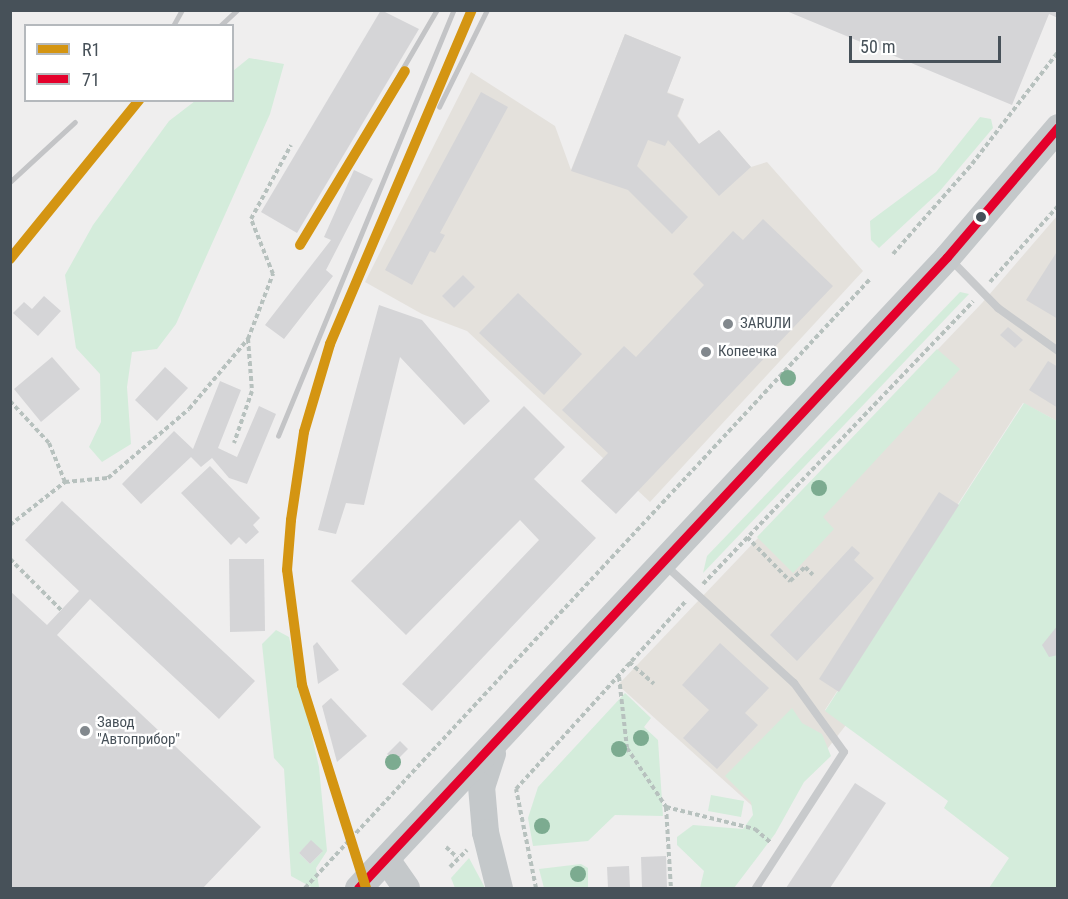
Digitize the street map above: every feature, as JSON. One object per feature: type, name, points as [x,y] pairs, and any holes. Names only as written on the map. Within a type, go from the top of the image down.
[{"type":"main road","points":[[358,888],[494,747],[660,561],[947,257],[1058,127]]},
{"type":"main road","points":[[494,747],[481,786],[485,832],[499,888]]},
{"type":"main road","points":[[386,859],[406,888]]},
{"type":"lane","points":[[947,257],[981,293],[1058,351]]},
{"type":"lane","points":[[660,561],[794,682],[844,752],[756,888]]},
{"type":"path","points":[[893,254],[972,164],[1058,52]]},
{"type":"path","points":[[10,525],[65,483],[108,478],[189,409],[248,339],[273,274],[251,219],[291,145]]},
{"type":"path","points":[[536,888],[516,789],[629,662],[981,293],[1058,206]]},
{"type":"path","points":[[305,888],[871,278]]},
{"type":"path","points":[[234,443],[252,391],[248,339]]},
{"type":"path","points":[[10,401],[49,443],[65,483]]},
{"type":"path","points":[[747,537],[790,581],[805,567],[813,575]]},
{"type":"path","points":[[10,559],[61,610]]},
{"type":"path","points":[[629,662],[654,684]]},
{"type":"path","points":[[618,676],[627,748],[666,807],[671,888]]},
{"type":"path","points":[[666,807],[755,829],[780,851]]},
{"type":"path","points":[[446,847],[458,858]]},
{"type":"path","points":[[450,867],[470,847]]},
{"type":"shaded area","points":[[625,34],[681,57],[667,92],[684,99],[678,116],[699,144],[719,130],[751,167],[767,162],[863,271],[650,502],[467,331],[422,314],[365,282],[471,72],[555,126],[571,170]]},
{"type":"shaded area","points":[[1057,216],[1057,421],[1023,403],[825,710],[846,725],[770,822],[618,685],[982,303]]},
{"type":"green space","points":[[249,58],[284,64],[270,114],[176,324],[157,349],[132,352],[127,387],[131,444],[102,462],[89,447],[101,422],[100,374],[76,348],[65,275],[93,225],[169,121],[194,102],[234,102],[234,70]]},
{"type":"green space","points":[[980,117],[991,119],[993,128],[939,192],[879,248],[871,240],[870,221],[936,172]]},
{"type":"green space","points":[[960,292],[969,294],[703,573],[707,556]]},
{"type":"green space","points":[[937,349],[960,369],[823,517],[834,529],[793,573],[757,537]]},
{"type":"green space","points":[[1024,403],[1057,421],[1057,888],[989,888],[1009,858],[944,808],[948,801],[825,711]]},
{"type":"green space","points":[[276,630],[289,637],[319,767],[327,851],[316,868],[319,887],[313,888],[291,876],[284,769],[274,758],[262,644]],"holes":[[[311,841],[322,852],[310,864],[299,853]]]},
{"type":"green space","points":[[625,693],[651,718],[644,727],[658,740],[663,816],[615,815],[588,841],[533,846],[528,818],[538,787]]},
{"type":"green space","points":[[792,708],[802,723],[822,734],[831,756],[804,782],[775,834],[734,888],[700,888],[704,871],[677,845],[677,837],[693,825],[743,829],[753,815],[751,802],[725,776]]},
{"type":"green space","points":[[711,795],[744,801],[741,817],[708,811]]},
{"type":"green space","points":[[469,858],[484,888],[455,888],[451,878]]},
{"type":"green space","points":[[581,864],[588,868],[588,888],[544,888],[539,869]]},
{"type":"building","points":[[381,10],[419,29],[297,233],[261,212]]},
{"type":"building","points":[[784,10],[1058,10],[1058,18],[1049,14],[1012,105]]},
{"type":"building","points":[[625,34],[681,57],[667,93],[684,99],[677,116],[699,144],[719,130],[751,167],[719,196],[668,140],[665,146],[648,140],[637,166],[688,217],[672,234],[628,190],[571,171]]},
{"type":"building","points":[[481,92],[508,107],[440,233],[445,235],[435,253],[430,251],[412,285],[385,270]]},
{"type":"building","points":[[354,170],[373,179],[326,270],[333,276],[284,339],[265,325],[331,240],[324,237]]},
{"type":"building","name":"Копеечка","points":[[763,219],[833,286],[616,514],[581,481],[608,453],[562,410],[624,346],[636,357],[704,285],[693,274],[733,231],[743,240]]},
{"type":"building","points":[[1058,250],[1058,319],[1026,300]]},
{"type":"building","points":[[463,275],[475,287],[454,308],[442,296]]},
{"type":"building","points":[[518,293],[582,354],[544,395],[479,333]]},
{"type":"building","points":[[44,296],[61,311],[38,336],[13,313],[24,302],[32,309]]},
{"type":"building","points":[[379,305],[422,320],[490,401],[464,425],[400,357],[364,505],[346,503],[336,534],[318,530]]},
{"type":"building","points":[[1008,327],[1023,340],[1015,348],[1000,335]]},
{"type":"building","points":[[52,357],[80,389],[41,422],[14,389]]},
{"type":"building","points":[[1048,361],[1058,367],[1058,408],[1029,390]]},
{"type":"building","points":[[165,367],[188,388],[157,421],[135,400]]},
{"type":"building","points":[[220,381],[241,390],[218,448],[237,457],[259,406],[276,414],[247,484],[229,478],[212,458],[201,467],[191,457],[141,504],[122,484],[174,431],[193,449]]},
{"type":"building","points":[[524,406],[565,447],[534,479],[596,538],[432,711],[402,684],[539,540],[520,520],[406,635],[351,581]]},
{"type":"building","points":[[210,466],[260,518],[253,525],[259,532],[246,544],[239,537],[231,545],[181,493]]},
{"type":"building","points":[[939,492],[959,505],[839,692],[819,679]]},
{"type":"building","name":"Завод \"Автоприбор\"","points":[[62,501],[255,681],[219,719],[90,599],[57,635],[261,827],[203,888],[10,888],[10,591],[47,625],[79,591],[25,540]]},
{"type":"building","points":[[852,546],[860,553],[854,560],[874,578],[797,661],[770,635]]},
{"type":"building","points":[[229,559],[264,559],[265,631],[230,632]]},
{"type":"building","points":[[1058,625],[1058,655],[1049,657],[1042,645]]},
{"type":"building","points":[[317,642],[339,670],[318,684],[313,646]]},
{"type":"building","points":[[720,643],[769,688],[745,713],[758,725],[717,769],[683,738],[709,710],[682,685]]},
{"type":"building","points":[[331,698],[367,736],[337,762],[322,706]]},
{"type":"building","points":[[400,741],[408,749],[395,762],[387,754]]},
{"type":"building","points":[[855,783],[886,803],[830,888],[786,888]]},
{"type":"building","points":[[311,840],[323,851],[310,864],[299,853]]},
{"type":"building","points":[[666,856],[667,888],[642,888],[641,857]]},
{"type":"building","points":[[629,866],[630,888],[608,888],[607,867]]},
{"type":"railway","points":[[174,24],[182,10]]},
{"type":"railway","points":[[222,24],[237,10]]},
{"type":"railway","points":[[300,245],[437,10]]},
{"type":"railway","points":[[278,436],[454,10]]},
{"type":"railway","points":[[366,888],[302,685],[287,570],[291,520],[304,432],[330,344],[472,10]]},
{"type":"railway","points":[[439,107],[487,10]]},
{"type":"railway","points":[[10,259],[137,102]]},
{"type":"railway","points":[[10,182],[75,122]]},
{"type":"transit line","name":"R1","points":[[366,888],[302,685],[287,570],[291,520],[304,432],[330,344],[472,10]]},
{"type":"transit line","name":"R1","points":[[300,245],[405,71]]},
{"type":"transit line","name":"R1","points":[[10,259],[137,102]]},
{"type":"transit line","name":"71","points":[[358,888],[947,257],[1058,127]]},
{"type":"place","name":"ЗАRUЛИ","points":[[728,324]]},
{"type":"place","name":"Копеечка","points":[[706,352]]},
{"type":"place","name":"Завод \"Автоприбор\"","points":[[85,731]]}]
